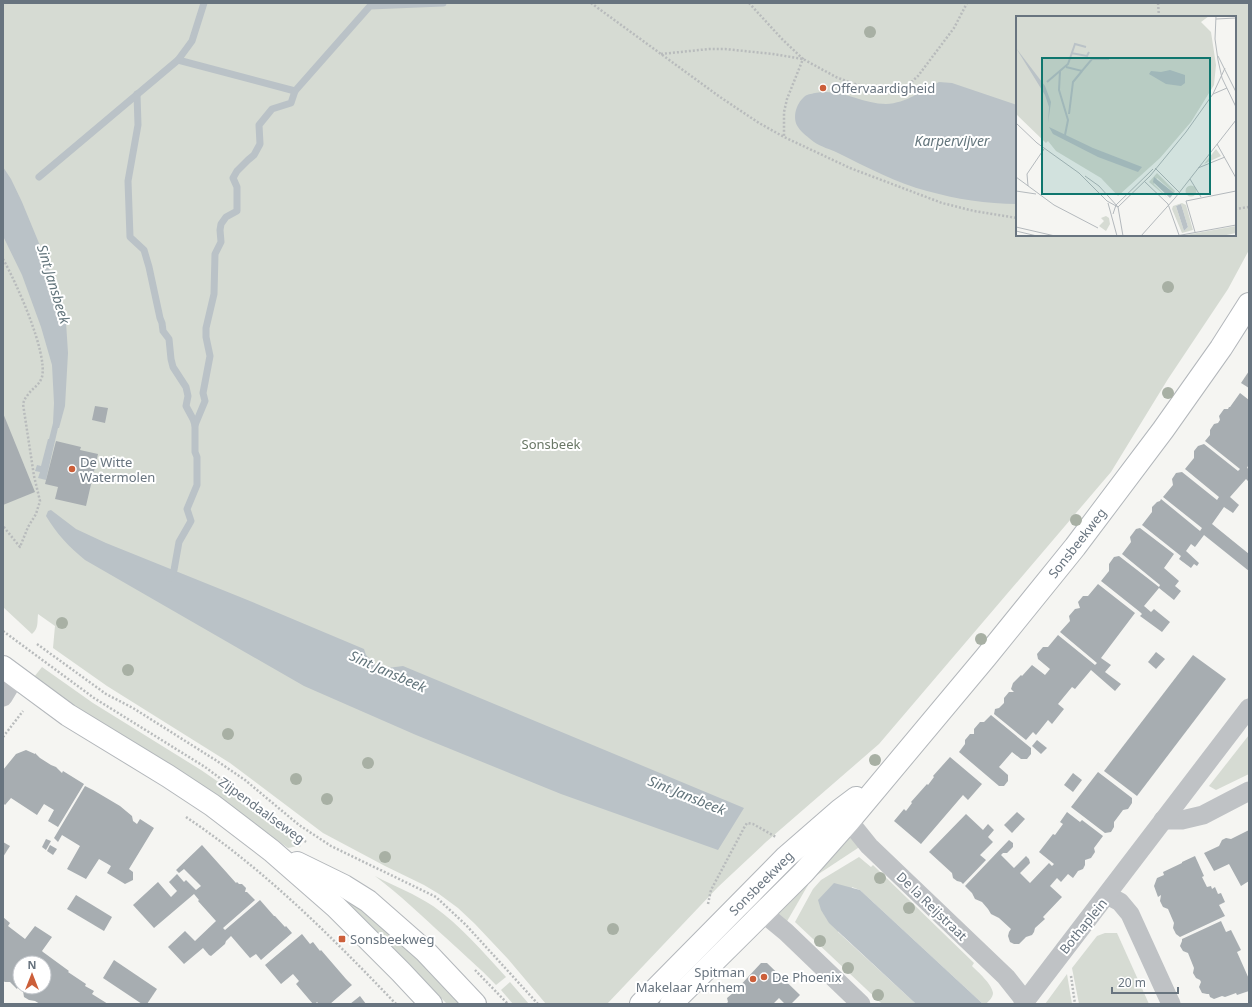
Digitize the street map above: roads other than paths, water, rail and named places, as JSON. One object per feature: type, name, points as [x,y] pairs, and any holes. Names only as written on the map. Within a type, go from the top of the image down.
[{"type":"main road","name":"Sonsbeekweg","points":[[641,1004],[786,857],[844,816],[890,772],[1080,541],[1163,430],[1221,348],[1249,304]]},
{"type":"main road","name":"Zijpendaalseweg","points":[[9,672],[68,715],[193,793],[272,851],[336,907],[431,1004]]},
{"type":"main road","name":"Sonsbeekweg","points":[[671,1004],[803,873],[844,816]]},
{"type":"main road","name":"Zijpendaalseweg","points":[[272,851],[344,886],[368,901],[425,951],[475,1004]]},
{"type":"street","points":[[3,697],[9,672]]},
{"type":"street","points":[[1106,895],[1249,708]]},
{"type":"street","points":[[1163,820],[1182,820],[1203,815],[1249,791]]},
{"type":"street","name":"De la Reijstraat","points":[[844,816],[869,846],[1006,976],[1024,1002]]},
{"type":"street","name":"Bothaplein","points":[[1024,1002],[1106,895],[1120,902],[1130,914],[1171,1004]]},
{"type":"street","points":[[746,898],[786,932],[861,1004]]},
{"type":"water","name":"Karpervijver","points":[[939,82],[952,83],[1016,105],[1016,204],[960,199],[904,184],[817,144],[799,129],[795,120],[799,103],[809,94],[825,92],[843,94],[868,102],[886,104],[901,101],[914,96]]},
{"type":"water","name":"Sint Jansbeek","points":[[3,167],[11,179],[22,202],[48,265],[58,292],[66,322],[68,353],[65,406],[58,428],[46,480],[38,478],[40,472],[35,471],[37,465],[41,466],[53,423],[54,403],[52,365],[41,327],[22,275],[3,236]]},
{"type":"water","name":"Sint Jansbeek","points":[[51,510],[76,529],[106,543],[364,649],[366,655],[380,669],[403,666],[744,808],[718,850],[561,794],[416,735],[304,686],[85,560],[63,540],[54,528],[46,516],[48,511]]},
{"type":"water","points":[[834,883],[860,890],[983,1004],[916,1004],[829,923],[821,910],[818,900]]},
{"type":"waterway","points":[[39,177],[178,60],[192,41],[204,3]]},
{"type":"waterway","points":[[178,60],[295,91],[370,6],[443,3]]},
{"type":"waterway","points":[[195,425],[205,401],[203,393],[210,356],[206,337],[206,328],[214,294],[215,254],[221,242],[221,224],[226,217],[237,211],[237,187],[233,178],[237,171],[254,155],[260,144],[259,125],[272,109],[291,103],[295,91]]},
{"type":"waterway","points":[[137,94],[138,125],[128,181],[130,237],[144,250],[163,331],[169,339],[173,367],[186,387],[188,396],[186,406],[195,425],[197,485],[187,509],[191,521],[179,542],[174,570],[170,578]]},
{"type":"place","name":"Offervaardigheid","points":[[823,88]]},
{"type":"place","name":"De Witte Watermolen","points":[[72,469]]},
{"type":"place","name":"Sonsbeekweg","points":[[342,939]]},
{"type":"place","name":"De Phoenix","points":[[764,977]]},
{"type":"place","name":"Spitman Makelaar Arnhem","points":[[753,979]]},
{"type":"park label","name":"Sonsbeek","points":[[551,444]]}]
